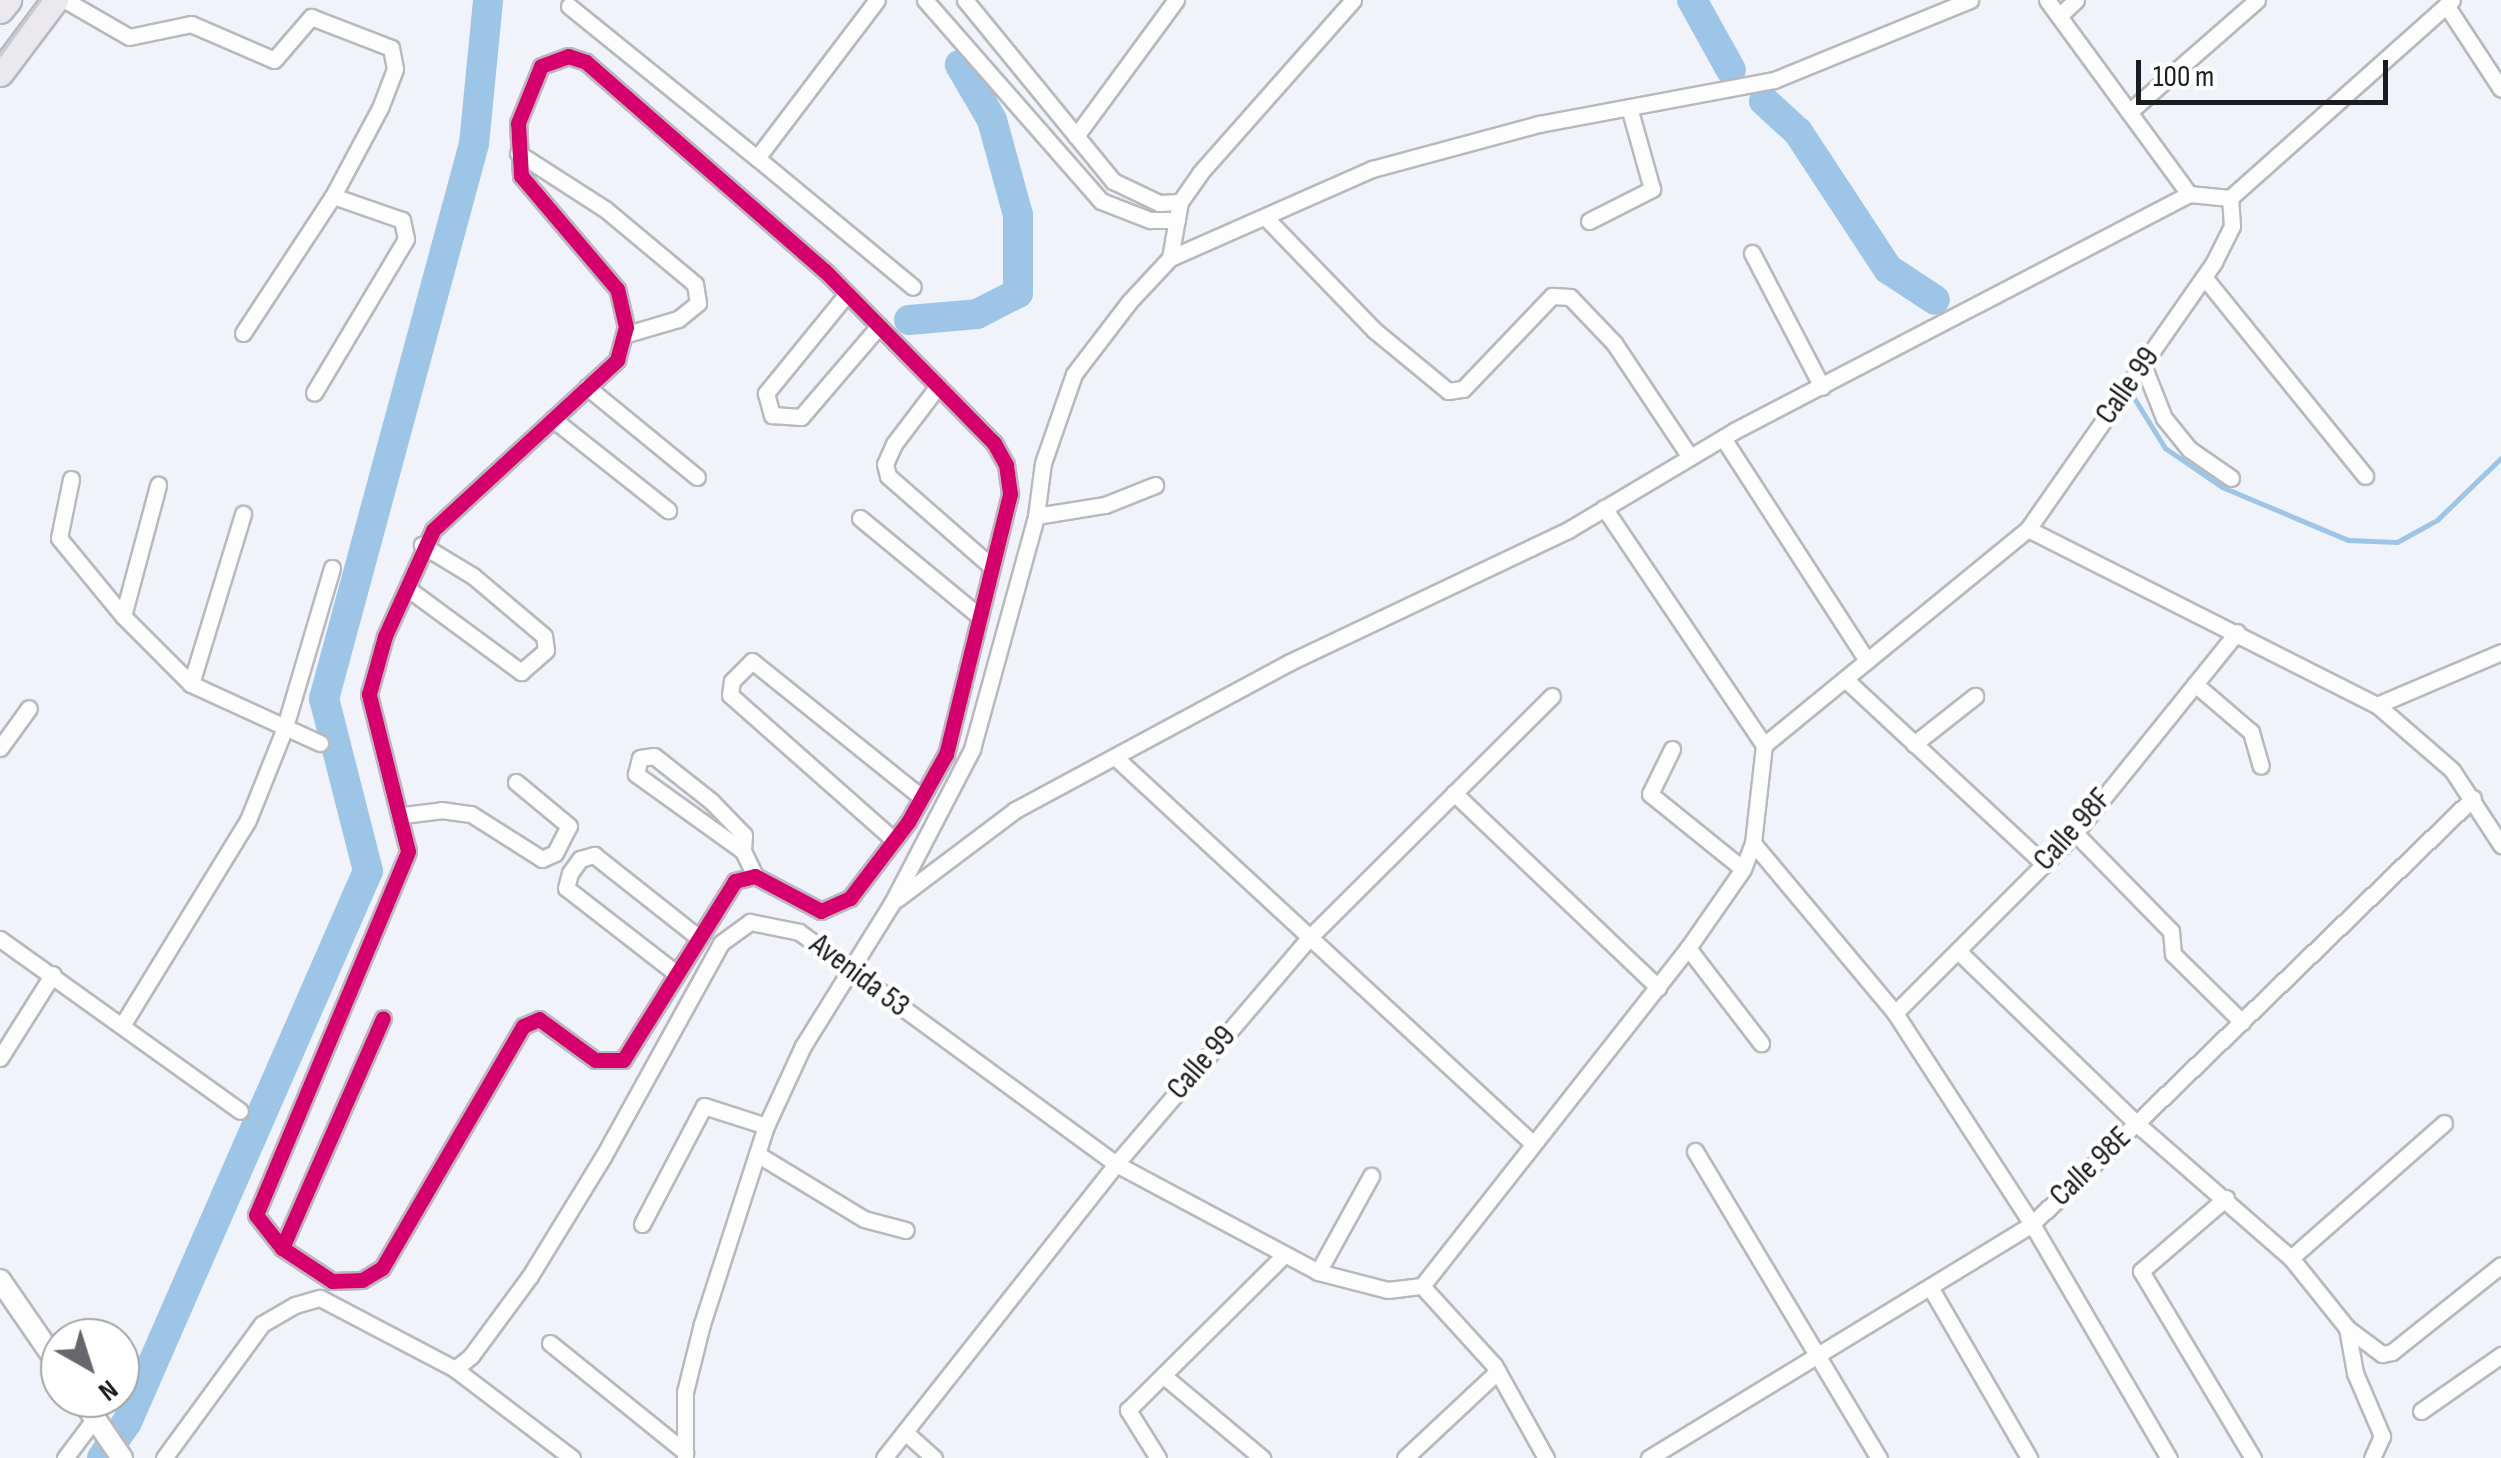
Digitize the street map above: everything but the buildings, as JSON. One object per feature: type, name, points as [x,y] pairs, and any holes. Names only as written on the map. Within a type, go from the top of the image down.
[{"type":"main road","points":[[0,10],[8,0]]},
{"type":"main road","points":[[0,73],[55,0]]},
{"type":"street","points":[[65,0],[129,37],[191,24],[274,60],[310,17],[390,48],[395,69],[388,88],[334,196],[244,332]]},
{"type":"street","points":[[757,158],[878,0]]},
{"type":"street","points":[[925,0],[1102,200],[1150,220],[1176,220]]},
{"type":"street","points":[[966,0],[1112,181],[1159,203],[1180,202]]},
{"type":"street","points":[[1076,136],[1176,0]]},
{"type":"street","points":[[1170,258],[1180,202],[1353,0]]},
{"type":"street","points":[[685,1455],[685,1392],[766,1126],[848,970],[892,903],[972,748],[1036,516],[1043,463],[1074,374],[1170,258],[1372,169],[1629,107],[1774,80],[1970,0]]},
{"type":"street","points":[[2046,0],[2190,194]]},
{"type":"street","points":[[2059,16],[2076,0]]},
{"type":"street","points":[[2128,112],[2257,0]]},
{"type":"street","points":[[892,903],[1016,810],[1290,662],[1604,508],[1723,438],[2190,194],[2230,198],[2449,2],[2501,89]]},
{"type":"street","points":[[569,6],[912,287]]},
{"type":"street","points":[[742,851],[744,835],[711,800],[654,756],[640,758],[636,774],[742,851],[755,876],[821,912],[840,907],[894,840],[946,754],[1010,494],[1006,465],[994,443],[846,295],[586,62],[556,56],[540,66],[518,124],[521,176],[616,289],[624,336],[617,360],[422,545],[370,694],[376,742],[403,816],[404,863],[256,1215],[282,1248],[332,1281],[362,1280],[382,1268],[522,1026],[538,1019],[595,1060],[623,1060],[735,881],[755,876]]},
{"type":"street","points":[[1590,221],[1652,189],[1629,107]]},
{"type":"street","points":[[518,153],[604,209],[695,284],[698,303],[678,319],[624,336]]},
{"type":"street","points":[[314,393],[406,239],[402,220],[334,196]]},
{"type":"street","name":"Calle 99","points":[[1764,745],[2028,528],[2204,277],[2232,226],[2230,198]]},
{"type":"street","points":[[1266,218],[1374,330],[1448,392],[1463,389],[1552,296],[1570,297],[1614,344],[1690,457]]},
{"type":"street","points":[[1752,253],[1822,387]]},
{"type":"street","points":[[2204,277],[2365,476]]},
{"type":"street","points":[[846,295],[766,393],[772,414],[802,417],[879,326]]},
{"type":"street","points":[[2142,365],[2164,418],[2181,439],[2232,478]]},
{"type":"street","points":[[938,386],[894,444],[884,464],[888,476],[992,567]]},
{"type":"street","points":[[587,387],[697,477]]},
{"type":"street","points":[[552,419],[668,510]]},
{"type":"street","points":[[1723,438],[1866,661]]},
{"type":"street","points":[[71,479],[59,538],[123,616],[191,684],[320,744]]},
{"type":"street","points":[[1036,516],[1105,505],[1155,485]]},
{"type":"street","points":[[123,616],[158,486]]},
{"type":"street","points":[[1546,1458],[1498,1371],[1422,1286],[1531,1142],[1658,987],[1743,869],[1753,843],[1764,745],[1604,508]]},
{"type":"street","points":[[191,684],[243,514]]},
{"type":"street","points":[[860,518],[979,616]]},
{"type":"street","points":[[2028,528],[2377,705],[2452,770],[2500,841]]},
{"type":"street","points":[[407,588],[521,672],[546,650],[544,636],[472,576],[422,545]]},
{"type":"street","points":[[123,1024],[248,820],[284,730],[332,568]]},
{"type":"street","name":"Calle 98F","points":[[1895,1013],[2075,834],[2236,632]]},
{"type":"street","points":[[2377,705],[2501,652]]},
{"type":"street","points":[[894,840],[730,695],[732,681],[752,661],[922,798]]},
{"type":"street","points":[[1845,680],[2044,864]]},
{"type":"street","points":[[2195,684],[2251,732],[2261,766]]},
{"type":"street","name":"Calle 99","points":[[884,1458],[1116,1164],[1311,936],[1552,696]]},
{"type":"street","points":[[1914,744],[1974,696]]},
{"type":"street","points":[[0,748],[29,708]]},
{"type":"street","points":[[1672,749],[1650,794],[1743,869]]},
{"type":"street","points":[[1115,758],[1531,1142]]},
{"type":"street","points":[[403,816],[440,810],[471,814],[542,859],[556,853],[568,826],[516,782]]},
{"type":"street","points":[[1454,793],[1658,987]]},
{"type":"street","name":"Calle 98E","points":[[1649,1458],[2032,1224],[2473,798]]},
{"type":"street","points":[[2075,834],[2171,931],[2173,954],[2242,1022]]},
{"type":"street","points":[[1753,843],[1895,1013],[2032,1224],[2168,1458]]},
{"type":"street","points":[[677,974],[566,888],[570,874],[580,859],[594,855],[699,938]]},
{"type":"street","points":[[799,932],[810,906]]},
{"type":"street","name":"Avenida 53","points":[[455,1369],[530,1276],[721,943],[750,922],[799,932],[1116,1164],[1318,1272],[1388,1290],[1422,1286]]},
{"type":"street","points":[[3,946],[52,974],[240,1110]]},
{"type":"street","points":[[1688,948],[1761,1043]]},
{"type":"street","points":[[1958,951],[2136,1124],[2291,1258],[2348,1328],[2382,1354],[2392,1352],[2501,1264]]},
{"type":"street","points":[[0,1058],[52,974]]},
{"type":"street","points":[[282,1248],[383,1018]]},
{"type":"street","points":[[642,1224],[704,1106],[766,1126]]},
{"type":"street","points":[[2291,1258],[2444,1123]]},
{"type":"street","points":[[1695,1151],[1879,1458]]},
{"type":"street","points":[[757,1154],[864,1219],[906,1230]]},
{"type":"street","points":[[1318,1272],[1371,1176]]},
{"type":"street","points":[[2226,1198],[2141,1271],[2253,1458]]},
{"type":"street","points":[[1158,1458],[1127,1414],[1284,1255]]},
{"type":"street","points":[[0,1280],[40,1338]]},
{"type":"street","points":[[164,1458],[262,1324],[320,1298],[332,1281]]},
{"type":"street","points":[[1930,1288],[2029,1458]]},
{"type":"street","points":[[320,1298],[455,1369],[572,1458]]},
{"type":"street","points":[[2348,1328],[2355,1373],[2382,1436],[2372,1458]]},
{"type":"street","points":[[550,1343],[685,1455]]},
{"type":"street","points":[[2422,1411],[2501,1356]]},
{"type":"street","points":[[1404,1458],[1498,1371]]},
{"type":"street","points":[[1164,1376],[1262,1458]]},
{"type":"street","points":[[96,1418],[122,1458]]},
{"type":"street","points":[[65,1458],[100,1424]]},
{"type":"street","points":[[905,1432],[934,1458]]},
{"type":"waterway","points":[[102,1458],[127,1422],[368,871],[324,699],[474,144],[488,0]]},
{"type":"waterway","points":[[1692,0],[1731,70]]},
{"type":"waterway","points":[[909,320],[977,314],[1018,293],[1018,215],[992,120],[960,65]]},
{"type":"waterway","points":[[1764,101],[1798,132],[1888,269],[1935,300]]},
{"type":"waterway","points":[[2134,398],[2165,448],[2222,487],[2348,540],[2397,542],[2437,520],[2501,458]]},
{"type":"tram line","points":[[0,55],[40,0]]},
{"type":"cycle path","points":[[282,1248],[256,1215],[408,851],[369,694],[385,636],[433,530],[617,360],[626,327],[617,289],[521,176],[518,123],[541,66],[568,56],[586,62],[825,271],[994,443],[1006,465],[1010,494],[946,754],[908,822],[850,898],[821,911],[755,876],[735,881],[623,1060],[595,1060],[539,1019],[523,1026],[382,1268],[362,1280],[332,1281],[282,1248],[383,1018]]}]
